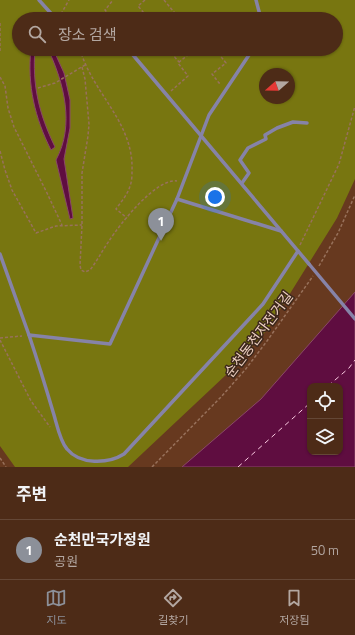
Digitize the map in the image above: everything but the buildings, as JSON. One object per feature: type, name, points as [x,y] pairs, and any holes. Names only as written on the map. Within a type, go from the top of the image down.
[{"type":"street","points":[[38,0],[49,12]]},
{"type":"street","points":[[256,0],[259,12]]},
{"type":"street","points":[[134,56],[355,319]]},
{"type":"street","points":[[29,335],[110,344],[177,199],[209,115],[248,56]]},
{"type":"street","points":[[242,183],[249,173],[240,160],[248,148],[266,140],[265,135],[277,128],[293,122],[307,123]]},
{"type":"street","points":[[177,199],[282,231]]},
{"type":"street","points":[[0,254],[29,335],[58,429],[67,449],[82,459],[90,461],[108,461],[118,458],[124,454],[263,304],[298,251]]},
{"type":"path","points":[[62,12],[69,0]]},
{"type":"path","points":[[107,12],[105,10],[113,0]]},
{"type":"path","points":[[143,12],[138,6],[145,0]]},
{"type":"path","points":[[164,0],[174,12]]},
{"type":"path","points":[[0,23],[0,53]]},
{"type":"path","points":[[82,56],[85,65],[124,128],[130,146],[132,160],[130,186],[116,210],[127,218]]},
{"type":"path","points":[[166,95],[188,76],[174,56]]},
{"type":"path","points":[[179,62],[186,56]]},
{"type":"path","points":[[220,56],[226,63],[212,74],[219,83],[230,83]]},
{"type":"path","points":[[38,88],[55,83],[85,65]]},
{"type":"path","points":[[82,67],[85,79],[89,124],[82,173],[81,270],[85,272],[90,270],[110,240],[147,195],[171,180],[183,182]]},
{"type":"path","points":[[0,77],[5,86],[8,108],[14,127],[48,193],[62,225]]},
{"type":"path","points":[[298,251],[339,164],[355,106]]},
{"type":"path","points":[[0,151],[12,190],[36,233],[56,226],[82,225]]},
{"type":"path","points":[[317,269],[338,233],[355,195]]},
{"type":"path","name":"순천동천자전거길","points":[[152,467],[245,370],[313,276]]},
{"type":"path","points":[[29,335],[0,339],[31,401],[53,430]]},
{"type":"path","points":[[0,458],[6,467]]},
{"type":"shaded area","points":[[0,0],[355,0],[355,179],[337,218],[268,329],[228,373],[128,467],[15,467],[0,446]]},
{"type":"shaded area","points":[[30,56],[34,56],[38,99],[49,135],[55,147],[51,150],[45,138],[34,101],[31,88]]},
{"type":"shaded area","points":[[51,56],[56,56],[64,73],[70,100],[70,128],[64,159],[73,218],[70,219],[56,160],[62,147],[66,118],[63,90]]},
{"type":"shaded area","points":[[355,292],[355,467],[182,467],[261,399]]},
{"type":"ferry route","points":[[332,383],[349,368],[355,360]]},
{"type":"ferry route","points":[[238,467],[307,406]]},
{"type":"place","name":"순천만국가정원","points":[[161,241]]}]
